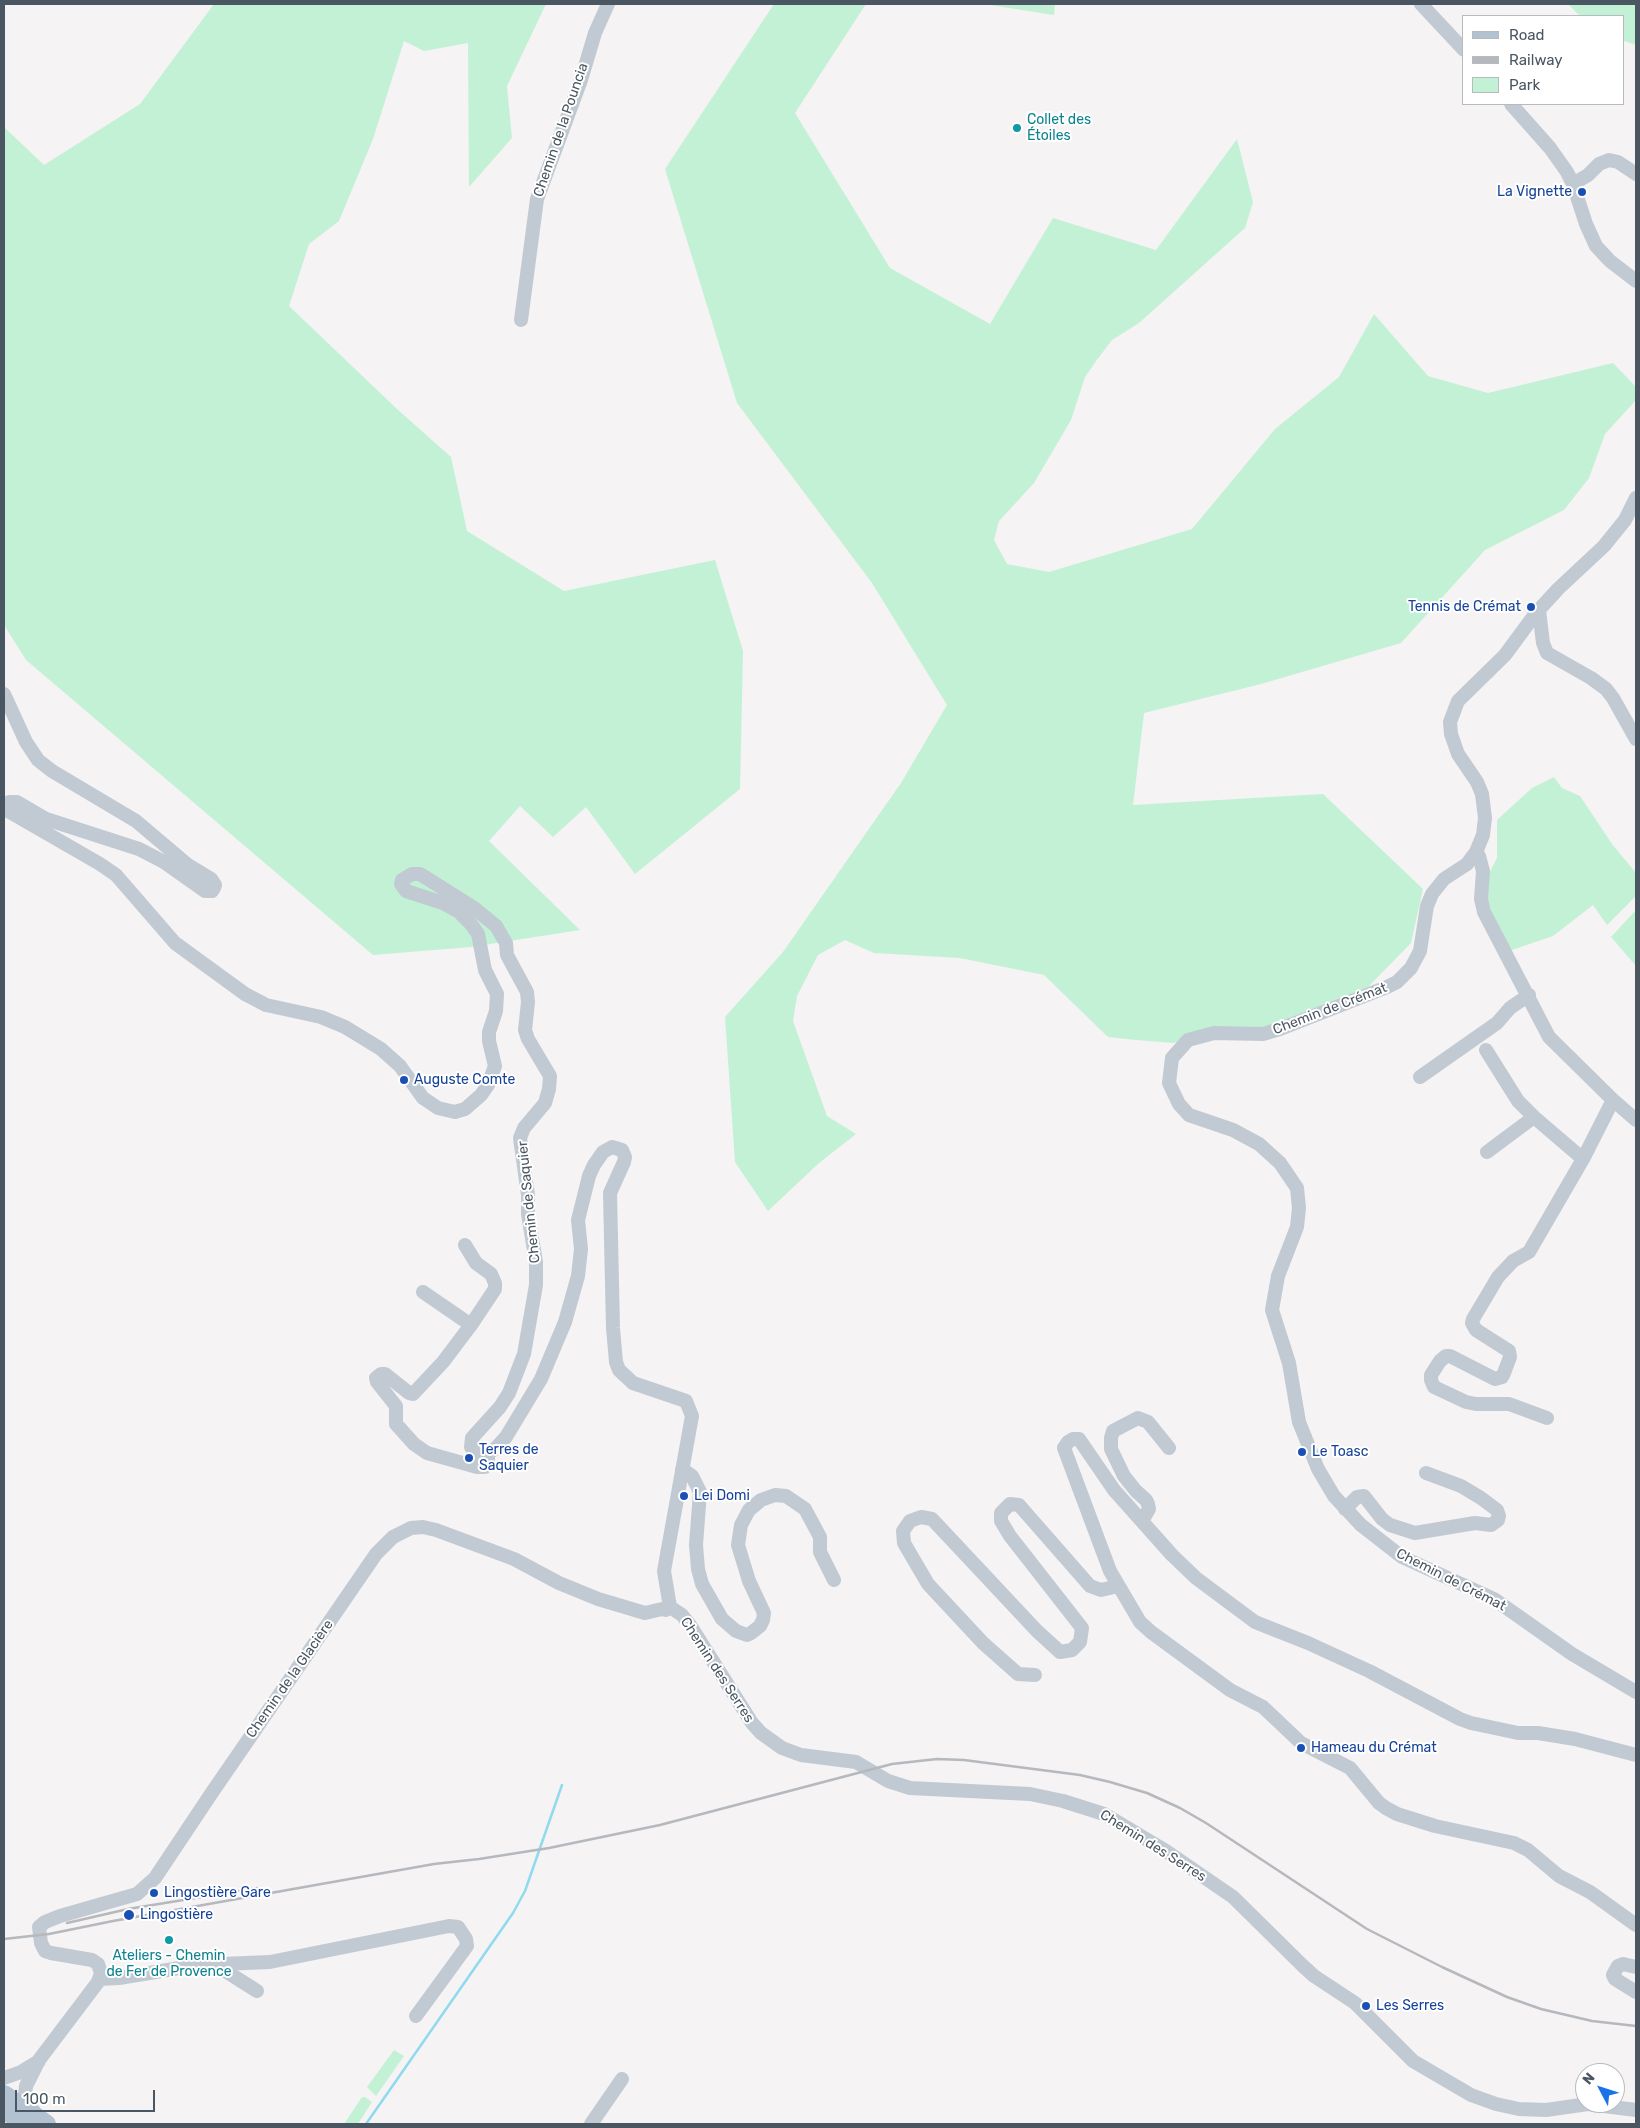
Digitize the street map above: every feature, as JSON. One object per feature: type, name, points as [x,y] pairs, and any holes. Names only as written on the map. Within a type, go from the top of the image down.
[{"type":"main road","points":[[4,2094],[38,2123]]},
{"type":"main road","points":[[4,2110],[38,2123]]},
{"type":"street","name":"Chemin de la Pouncia","points":[[521,320],[537,199],[581,80],[594,33],[608,4]]},
{"type":"street","points":[[1421,4],[1462,48]]},
{"type":"street","points":[[1512,105],[1550,148],[1573,184],[1586,224],[1596,246],[1636,281]]},
{"type":"street","points":[[1573,184],[1588,175],[1600,164],[1609,160],[1618,162],[1636,174]]},
{"type":"street","name":"Chemin de Crémat","points":[[1636,498],[1625,520],[1604,546],[1558,589],[1539,610],[1505,655],[1458,701],[1450,722],[1453,744],[1477,782],[1485,806],[1483,836],[1476,852],[1467,864],[1444,879],[1432,894],[1427,906],[1420,951],[1412,968],[1397,982],[1296,1024],[1263,1034],[1214,1033],[1188,1040],[1172,1058],[1170,1068],[1170,1083],[1173,1094],[1189,1115],[1233,1130],[1259,1144],[1280,1163],[1296,1188],[1299,1208],[1297,1227],[1278,1276],[1272,1310],[1289,1363],[1295,1405],[1307,1443],[1327,1485],[1345,1509],[1372,1534],[1402,1557],[1494,1599],[1572,1654],[1636,1692]]},
{"type":"street","points":[[1539,610],[1543,643],[1547,653],[1591,678],[1606,689],[1636,739]]},
{"type":"street","name":"Chemin de Saquier","points":[[4,694],[26,742],[38,760],[52,771],[136,821],[188,866],[211,879],[215,885],[214,888],[209,891],[200,888],[164,862],[139,849],[46,819],[17,802],[9,802],[6,806],[8,811],[116,875],[175,943],[245,994],[266,1005],[306,1013],[332,1021],[381,1049],[400,1066],[423,1098],[438,1108],[455,1112],[465,1109],[481,1095],[488,1085],[495,1066],[489,1041],[489,1032],[498,1000],[488,977],[478,934],[471,924],[459,912],[444,903],[406,891],[401,884],[402,880],[412,874],[420,874],[474,908],[496,926],[506,942],[507,955],[527,992],[528,1002],[525,1030],[528,1040],[550,1076],[550,1089],[545,1103],[524,1128],[520,1138],[528,1195],[528,1214],[536,1262],[536,1285],[524,1354],[516,1378],[500,1407],[472,1438],[471,1447],[475,1453],[483,1456],[488,1454]]},
{"type":"street","points":[[1476,852],[1479,856],[1483,872],[1481,899],[1484,912],[1529,995],[1549,1037],[1612,1100],[1636,1120]]},
{"type":"street","points":[[1420,1077],[1497,1023],[1510,1008],[1529,995]]},
{"type":"street","points":[[1486,1050],[1518,1100],[1534,1117],[1582,1159]]},
{"type":"street","points":[[1547,1418],[1509,1404],[1476,1404],[1466,1402],[1434,1387],[1431,1380],[1440,1361],[1446,1356],[1450,1356],[1495,1379],[1502,1377],[1510,1357],[1509,1351],[1476,1330],[1472,1323],[1473,1319],[1498,1277],[1513,1261],[1529,1252],[1582,1159],[1612,1100]]},
{"type":"street","points":[[1487,1152],[1534,1117]]},
{"type":"street","points":[[465,1245],[476,1263],[492,1274],[495,1283],[495,1289],[471,1326],[444,1362],[416,1392],[409,1393],[385,1374],[377,1375],[376,1378],[377,1382],[396,1406],[396,1424],[414,1444],[427,1453],[477,1467],[485,1467],[488,1464],[488,1454],[506,1436],[541,1379],[565,1322],[578,1276],[581,1249],[578,1220],[589,1176],[603,1152],[612,1147],[622,1150],[625,1157],[610,1193],[616,1362],[619,1370],[632,1383],[682,1399],[689,1404],[692,1416],[664,1571],[667,1605]]},
{"type":"street","points":[[423,1292],[471,1326]]},
{"type":"street","points":[[1142,1521],[1149,1509],[1148,1504],[1124,1476],[1111,1448],[1110,1438],[1113,1432],[1138,1418],[1148,1422],[1169,1448]]},
{"type":"street","points":[[1636,1755],[1575,1739],[1538,1733],[1518,1733],[1480,1726],[1460,1719],[1369,1671],[1308,1643],[1255,1622],[1196,1578],[1114,1490],[1079,1439],[1073,1438],[1064,1448],[1110,1571],[1140,1622],[1151,1632],[1230,1690],[1263,1707],[1302,1743],[1350,1768],[1386,1808],[1396,1814],[1435,1826],[1514,1843],[1528,1850],[1559,1876],[1590,1892],[1636,1925]]},
{"type":"street","points":[[682,1469],[692,1476],[700,1492],[696,1545],[698,1569],[702,1584],[722,1619],[736,1631],[747,1635],[752,1633],[760,1626],[763,1620],[764,1613],[749,1581],[738,1545],[741,1525],[749,1510],[761,1500],[775,1495],[786,1496],[805,1509],[820,1537],[820,1552],[834,1580]]},
{"type":"street","points":[[1345,1509],[1357,1497],[1364,1496],[1382,1519],[1390,1525],[1415,1533],[1475,1523],[1491,1525],[1498,1520],[1497,1510],[1481,1498],[1461,1486],[1426,1473]]},
{"type":"street","points":[[1035,1676],[1018,1674],[983,1643],[928,1584],[904,1543],[903,1531],[910,1521],[921,1517],[932,1519],[1037,1632],[1060,1652],[1072,1650],[1080,1642],[1082,1628],[1010,1536],[1001,1521],[1001,1513],[1010,1504],[1019,1505],[1090,1586],[1101,1590],[1118,1586]]},
{"type":"street","name":"Chemin de la Glacière","points":[[99,1979],[101,1969],[92,1960],[51,1954],[45,1951],[41,1943],[39,1928],[45,1922],[60,1916],[137,1894],[155,1878],[376,1554],[393,1537],[411,1528],[423,1527],[436,1530],[514,1559],[582,1594],[639,1612],[654,1612],[667,1605]]},
{"type":"street","name":"Chemin des Serres","points":[[667,1605],[682,1615],[690,1625],[752,1724],[767,1738],[782,1748],[801,1755],[856,1762],[888,1781],[910,1788],[1030,1794],[1104,1814],[1166,1851],[1233,1897],[1303,1966],[1368,2015],[1413,2061],[1471,2094],[1496,2104],[1519,2109],[1546,2110],[1588,2104],[1636,2110]]},
{"type":"street","points":[[38,2123],[25,2096],[26,2086],[40,2060],[99,1979],[119,1978],[198,1965],[270,1962],[450,1926],[458,1927],[466,1939],[467,1946],[416,2016]]},
{"type":"street","points":[[1636,1967],[1623,1964],[1618,1966],[1613,1975],[1615,1979],[1636,1992]]},
{"type":"street","points":[[215,1965],[257,1991]]},
{"type":"street","points":[[4,2078],[21,2072],[40,2060]]},
{"type":"street","points":[[592,2124],[622,2079]]},
{"type":"green space","points":[[214,4],[546,4],[507,86],[512,138],[469,187],[468,43],[424,51],[404,41],[373,139],[339,221],[309,244],[289,306],[397,409],[451,457],[467,531],[564,591],[715,560],[743,651],[740,789],[635,874],[586,807],[553,837],[520,806],[489,841],[580,930],[471,947],[373,955],[26,660],[4,625],[4,127],[44,165],[140,104]]},
{"type":"green space","points":[[774,4],[866,4],[795,113],[890,268],[990,324],[1053,218],[1156,250],[1237,139],[1253,202],[1245,228],[1139,323],[1112,340],[1096,361],[1085,377],[1071,420],[1034,483],[999,521],[994,540],[1007,564],[1049,572],[1192,529],[1275,429],[1339,377],[1374,314],[1428,376],[1488,393],[1613,363],[1636,387],[1636,400],[1605,434],[1589,478],[1564,510],[1485,550],[1401,643],[1261,684],[1144,713],[1133,805],[1323,794],[1423,889],[1411,943],[1368,987],[1264,1028],[1210,1027],[1174,1043],[1136,1040],[1108,1037],[1044,975],[960,958],[874,953],[845,940],[818,955],[797,996],[793,1021],[827,1116],[856,1134],[819,1163],[768,1211],[735,1162],[725,1017],[783,952],[901,783],[947,705],[872,583],[737,403],[665,169]]},
{"type":"green space","points":[[983,4],[1055,4],[1054,15]]},
{"type":"green space","points":[[1568,4],[1636,4],[1636,45],[1625,41],[1625,15],[1579,15]]},
{"type":"green space","points":[[1554,777],[1562,788],[1580,796],[1612,844],[1636,873],[1636,896],[1607,925],[1593,905],[1553,936],[1509,951],[1495,925],[1487,898],[1486,879],[1497,858],[1497,820],[1532,788]]},
{"type":"green space","points":[[1636,910],[1636,966],[1611,937]]},
{"type":"green space","points":[[394,2050],[404,2056],[376,2096],[367,2087]]},
{"type":"green space","points":[[362,2097],[372,2102],[358,2124],[344,2124]]},
{"type":"waterway","points":[[366,2124],[513,1913],[525,1891],[562,1785]]},
{"type":"railway","points":[[4,1939],[49,1934],[434,1864],[549,1848],[660,1825],[892,1764],[937,1759],[964,1760],[1080,1775],[1147,1793],[1180,1808],[1206,1823],[1367,1929],[1442,1967],[1507,1997],[1541,2009],[1592,2021],[1636,2026]]},
{"type":"railway","points":[[67,1923],[128,1909],[257,1888]]},
{"type":"place","name":"Collet des Étoiles","points":[[1017,128]]},
{"type":"place","name":"La Vignette","points":[[1582,192]]},
{"type":"place","name":"Tennis de Crémat","points":[[1531,607]]},
{"type":"place","name":"Auguste Comte","points":[[404,1080]]},
{"type":"place","name":"Le Toasc","points":[[1302,1452]]},
{"type":"place","name":"Terres de Saquier","points":[[469,1458]]},
{"type":"place","name":"Lei Domi","points":[[684,1496]]},
{"type":"place","name":"Hameau du Crémat","points":[[1301,1748]]},
{"type":"place","name":"Lingostière Gare","points":[[154,1893]]},
{"type":"place","name":"Lingostière","points":[[129,1915]]},
{"type":"place","name":"Ateliers - Chemin de Fer de Provence","points":[[169,1940]]},
{"type":"place","name":"Les Serres","points":[[1366,2006]]}]
